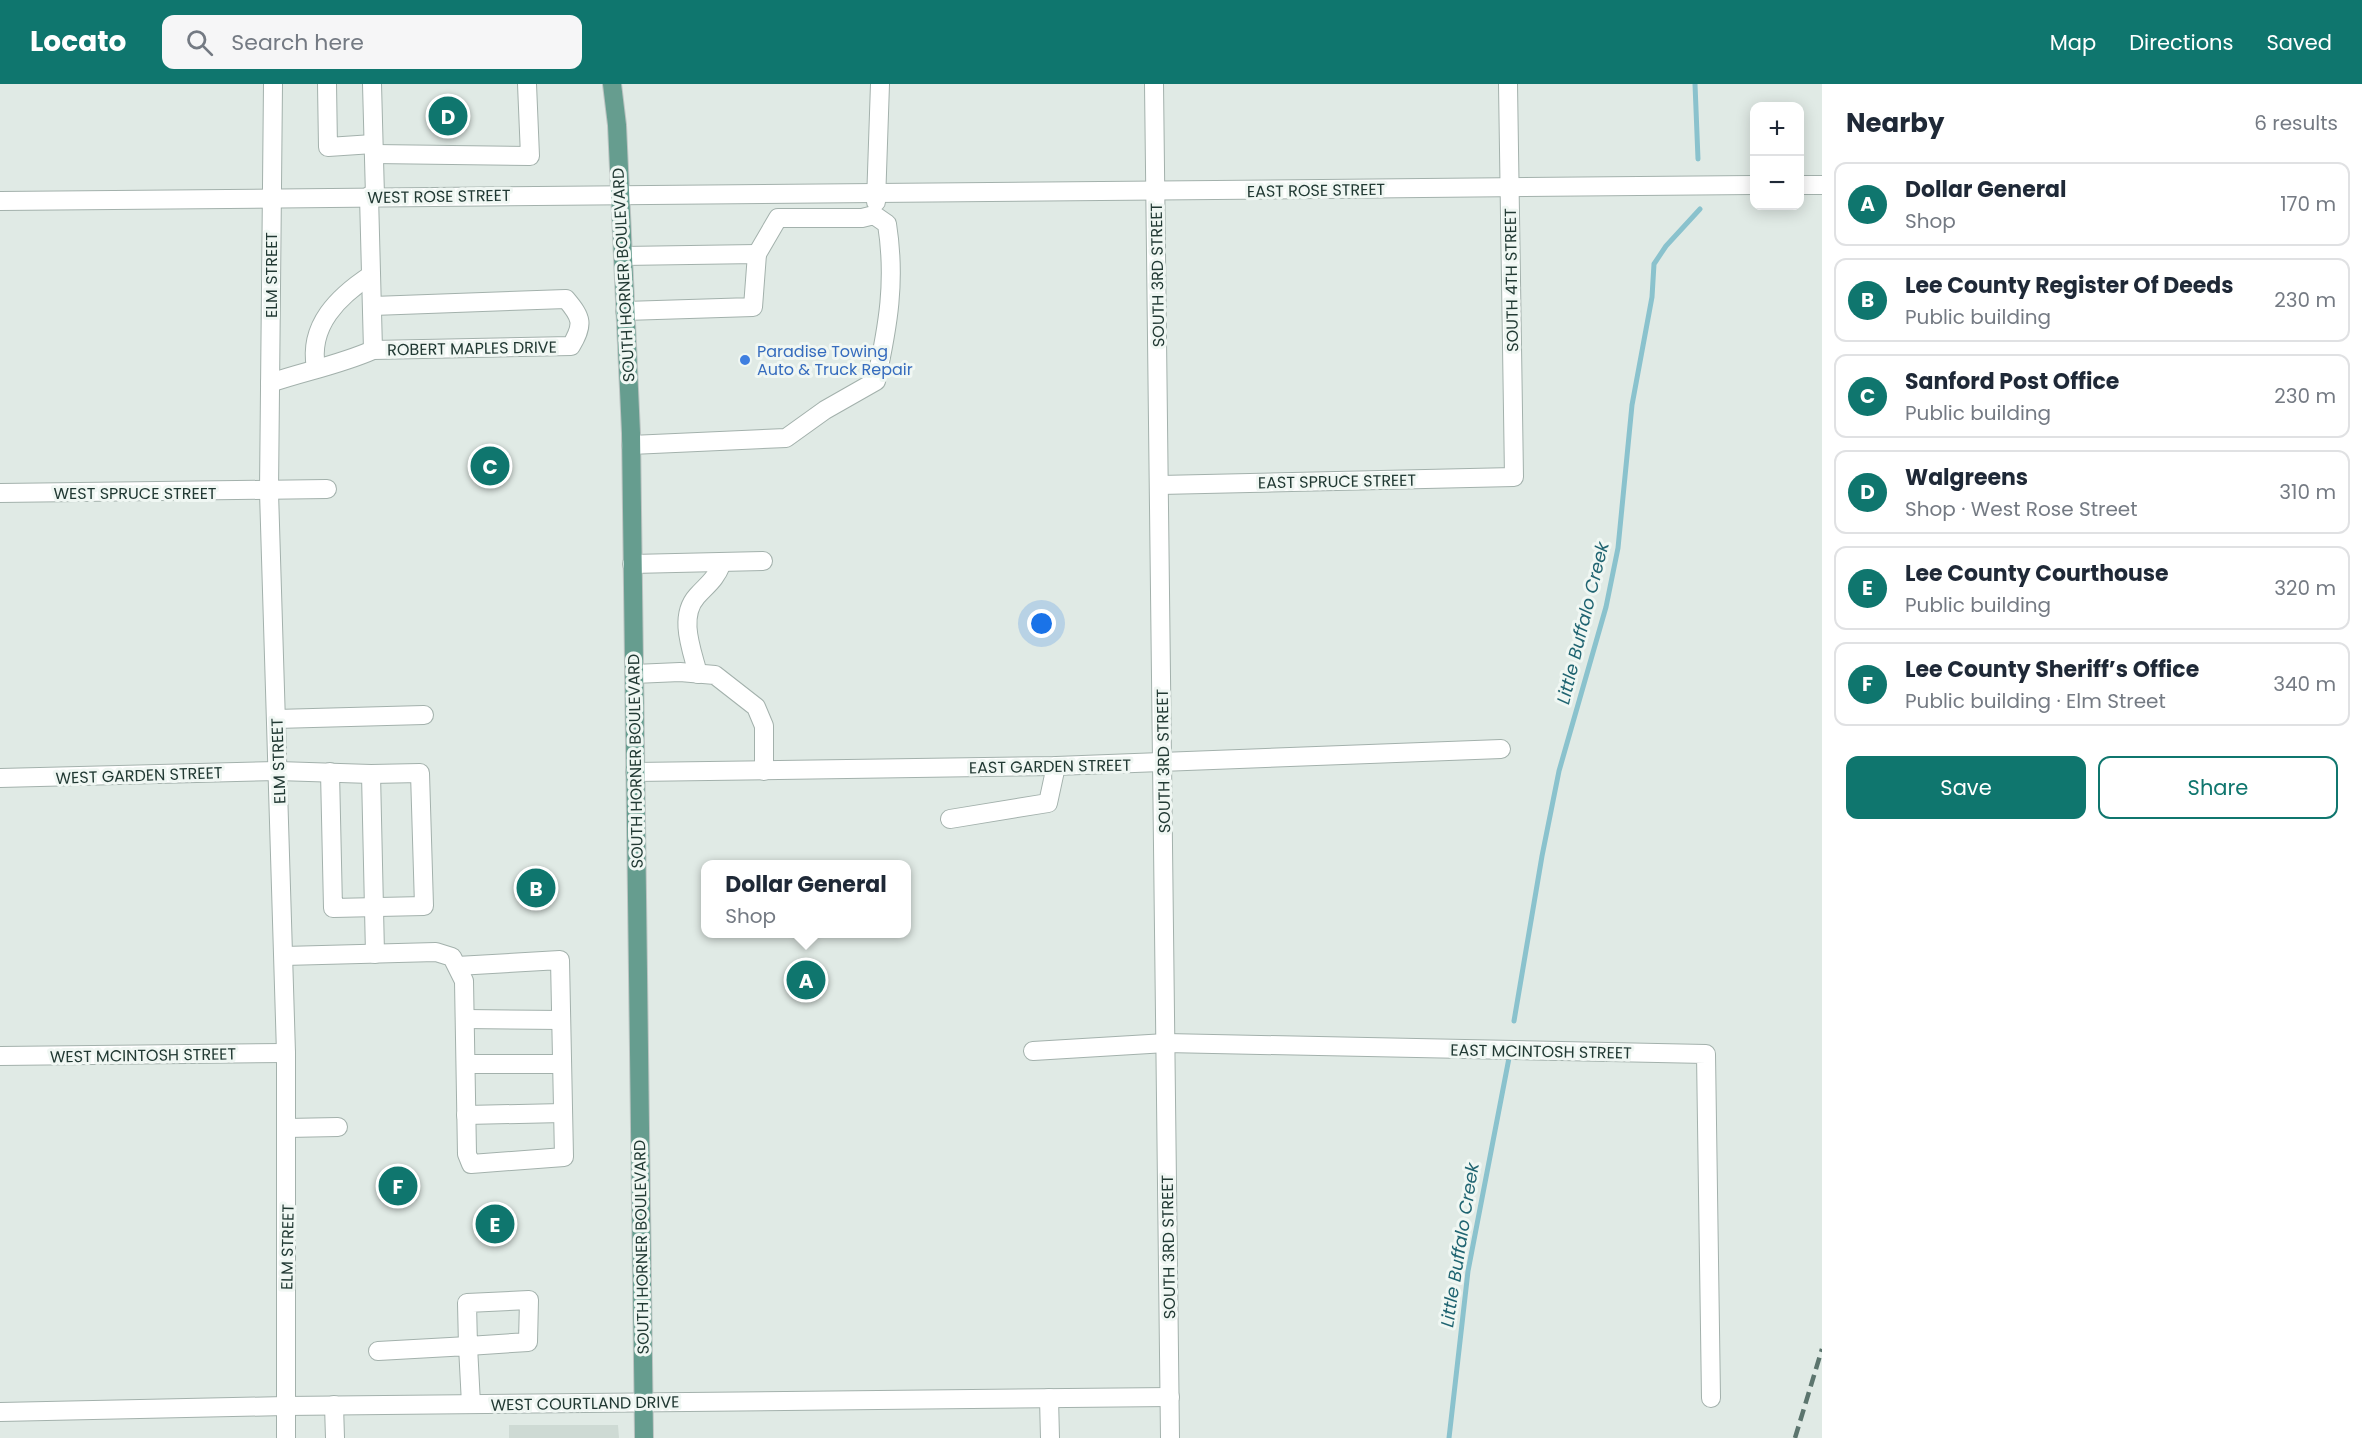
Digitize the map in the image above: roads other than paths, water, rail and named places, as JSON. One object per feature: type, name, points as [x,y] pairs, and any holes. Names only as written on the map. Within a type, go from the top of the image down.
[{"type":"main road","name":"SOUTH HORNER BOULEVARD","points":[[612,84],[620,194],[631,445],[644,1438]]},
{"type":"street","name":"ELM STREET","points":[[273,84],[269,492],[286,1053],[286,1438]]},
{"type":"street","points":[[327,84],[328,147],[530,156],[527,84]]},
{"type":"street","points":[[372,84],[373,350]]},
{"type":"street","points":[[874,215],[878,192],[880,84]]},
{"type":"street","name":"SOUTH 3RD STREET","points":[[1154,84],[1170,1438]]},
{"type":"street","name":"SOUTH 4TH STREET","points":[[1508,84],[1514,477]]},
{"type":"street","name":"EAST ROSE STREET","points":[[878,192],[1156,192],[1750,185]]},
{"type":"street","points":[[1804,185],[1822,185]]},
{"type":"street","name":"WEST ROSE STREET","points":[[0,201],[191,201],[272,197],[878,192]]},
{"type":"street","points":[[625,311],[753,307],[757,254],[778,218],[862,218],[874,215]]},
{"type":"street","points":[[631,445],[786,438],[825,410],[876,381],[890,316],[892,260],[886,224],[874,215]]},
{"type":"street","points":[[622,256],[757,254]]},
{"type":"street","points":[[316,368],[316,343],[328,311],[352,287],[371,275]]},
{"type":"street","name":"ROBERT MAPLES DRIVE","points":[[270,383],[316,368],[345,362],[373,350],[571,346],[580,332],[579,315],[566,298],[373,306]]},
{"type":"street","name":"EAST SPRUCE STREET","points":[[1160,485],[1514,477]]},
{"type":"street","name":"WEST SPRUCE STREET","points":[[0,493],[269,492],[327,489]]},
{"type":"street","points":[[632,564],[763,561]]},
{"type":"street","points":[[698,674],[687,628],[689,609],[695,598],[714,580],[722,563]]},
{"type":"street","points":[[634,674],[715,675],[756,707],[764,726],[764,771]]},
{"type":"street","points":[[276,719],[424,715]]},
{"type":"street","name":"EAST GARDEN STREET","points":[[635,771],[1056,766],[1501,749]]},
{"type":"street","points":[[950,819],[1048,803],[1056,766]]},
{"type":"street","name":"WEST GARDEN STREET","points":[[0,778],[278,771],[420,773],[424,906],[374,907]]},
{"type":"street","points":[[330,772],[333,908],[374,907]]},
{"type":"street","points":[[371,774],[375,954]]},
{"type":"street","points":[[284,956],[436,952],[452,957],[464,981],[467,1155],[471,1164],[564,1157],[560,960],[457,966]]},
{"type":"street","points":[[465,1019],[561,1020]]},
{"type":"street","name":"EAST MCINTOSH STREET","points":[[1033,1051],[1166,1043],[1706,1054],[1711,1398]]},
{"type":"street","name":"WEST MCINTOSH STREET","points":[[0,1056],[286,1053]]},
{"type":"street","points":[[466,1064],[562,1064]]},
{"type":"street","points":[[466,1115],[563,1113]]},
{"type":"street","points":[[287,1128],[338,1127]]},
{"type":"street","points":[[378,1351],[468,1346],[471,1404]]},
{"type":"street","name":"WEST COURTLAND DRIVE","points":[[0,1412],[334,1405],[1170,1397]]},
{"type":"street","points":[[1049,1398],[1050,1438]]},
{"type":"street","points":[[334,1405],[334,1438]]},
{"type":"waterway","name":"Little Buffalo Creek","points":[[1695,84],[1698,159]]},
{"type":"waterway","name":"Little Buffalo Creek","points":[[1514,1021],[1559,771],[1606,607],[1618,548],[1632,405],[1652,297],[1654,264],[1666,246],[1700,209]]},
{"type":"waterway","name":"Little Buffalo Creek","points":[[1449,1438],[1468,1271],[1509,1058]]},
{"type":"railway","points":[[1795,1438],[1822,1349]]},
{"type":"place","name":"Walgreens","points":[[448,116]]},
{"type":"place","name":"Paradise Towing Auto & Truck Repair","points":[[745,360]]},
{"type":"place","name":"Sanford Post Office","points":[[490,466]]},
{"type":"place","name":"Lee County Register Of Deeds","points":[[536,888]]},
{"type":"place","name":"Dollar General","points":[[806,980]]},
{"type":"place","name":"Lee County Sheriff’s Office","points":[[398,1186]]},
{"type":"place","name":"Lee County Courthouse","points":[[495,1224]]}]
